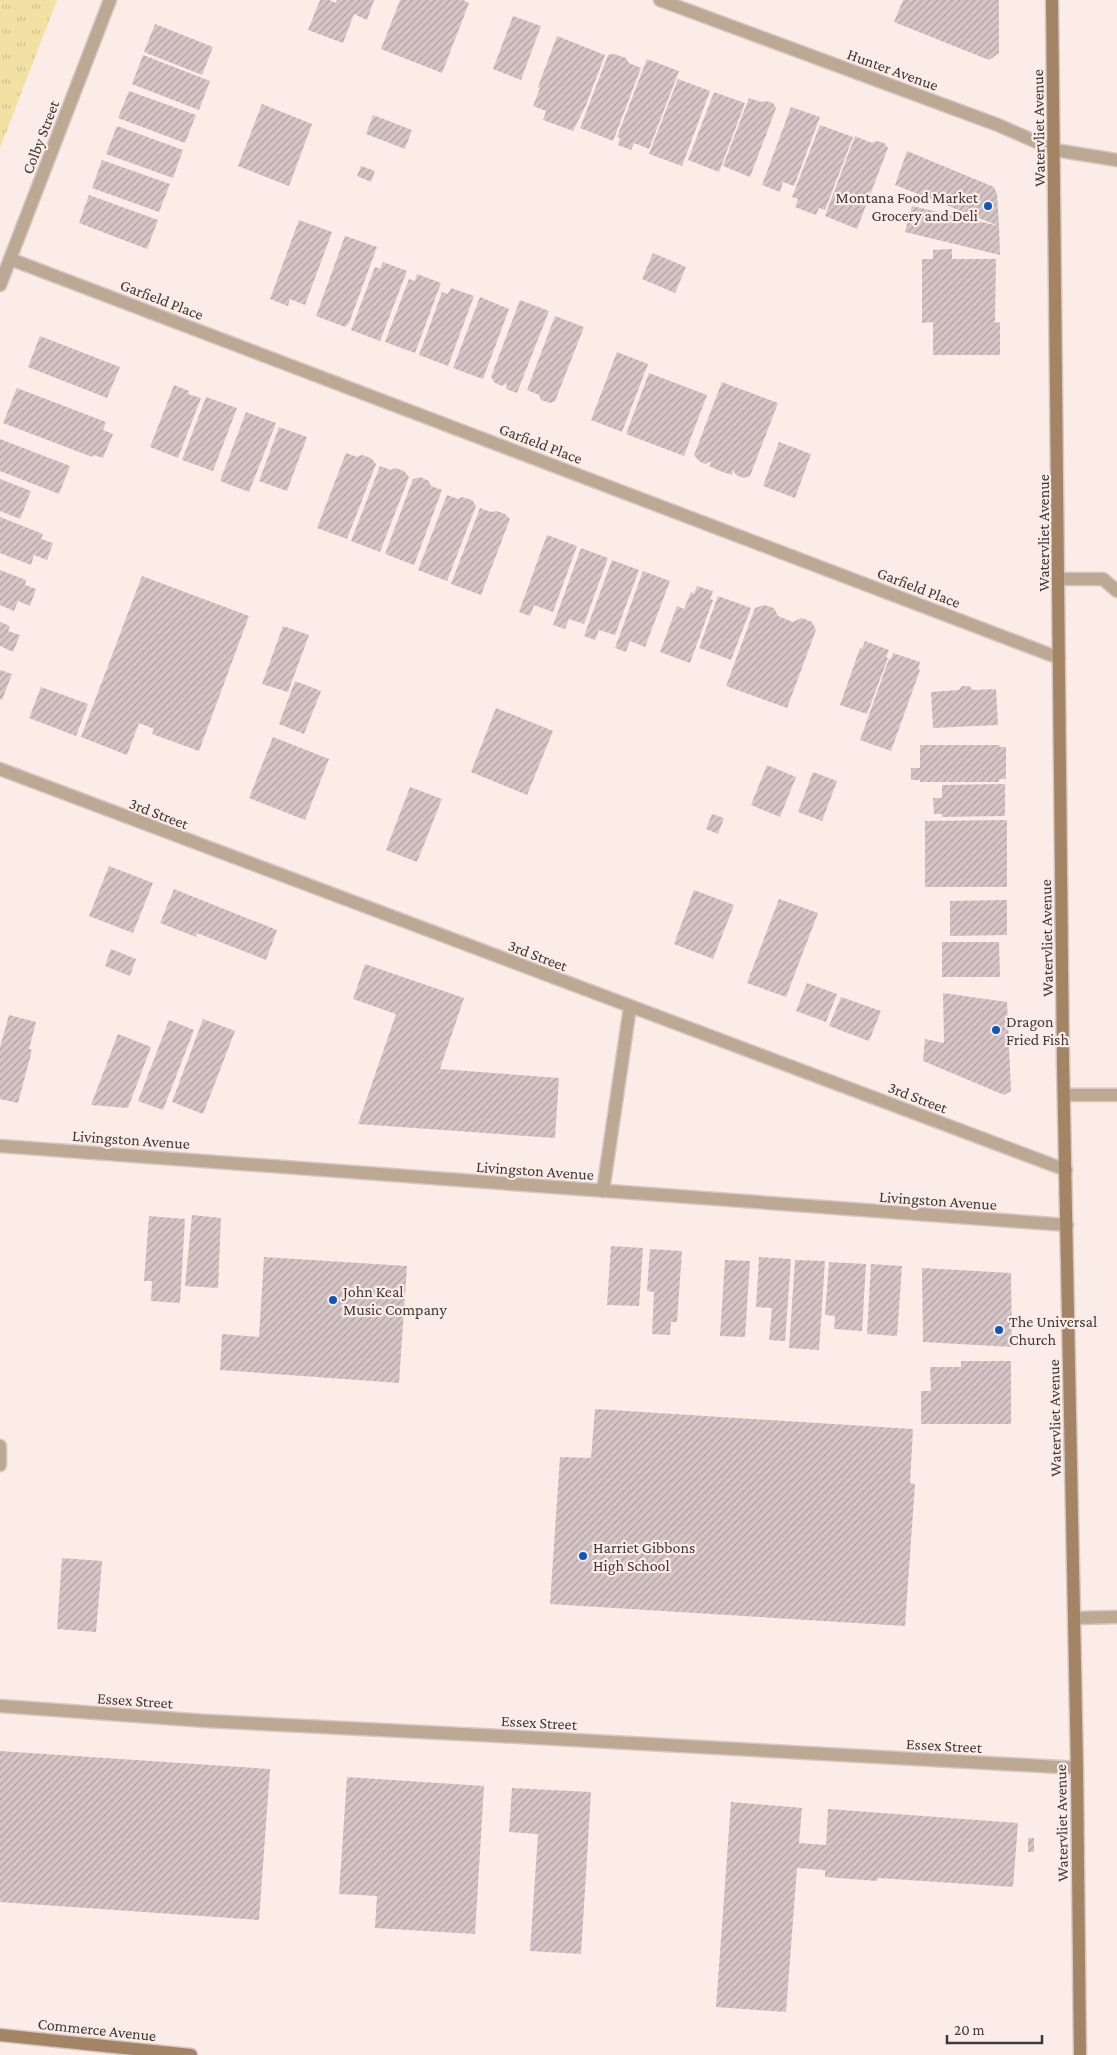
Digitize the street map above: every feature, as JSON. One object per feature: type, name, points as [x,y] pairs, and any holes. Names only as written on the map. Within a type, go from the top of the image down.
[{"type":"street","name":"Colby Street","points":[[0,285],[110,0]]},
{"type":"street","name":"Hunter Avenue","points":[[660,0],[998,125],[1055,150],[1117,160]]},
{"type":"street","name":"Watervliet Avenue","points":[[1052,0],[1064,1095],[1077,1768],[1080,2055]]},
{"type":"street","name":"Garfield Place","points":[[10,259],[1059,658]]},
{"type":"street","points":[[1059,579],[1103,579],[1117,591]]},
{"type":"street","name":"3rd Street","points":[[0,769],[1066,1170]]},
{"type":"street","points":[[602,1191],[630,1006]]},
{"type":"street","points":[[1064,1095],[1117,1095]]},
{"type":"street","name":"Livingston Avenue","points":[[0,1146],[1067,1225]]},
{"type":"street","points":[[0,1446],[0,1465]]},
{"type":"street","points":[[1074,1618],[1117,1618]]},
{"type":"street","name":"Essex Street","points":[[0,1706],[206,1721],[1077,1768]]},
{"type":"street","name":"Commerce Avenue","points":[[0,2035],[191,2055]]},
{"type":"green space","points":[[0,0],[57,0],[0,148]]},
{"type":"building","points":[[320,0],[329,0],[336,3],[337,0],[374,0],[367,20],[354,14],[343,43],[308,30]]},
{"type":"building","points":[[400,0],[463,0],[469,3],[442,73],[381,49]]},
{"type":"building","points":[[903,0],[999,0],[999,53],[989,60],[894,22]]},
{"type":"building","points":[[513,16],[541,26],[521,80],[493,69]]},
{"type":"building","points":[[155,24],[213,47],[202,75],[144,52]]},
{"type":"building","points":[[557,36],[605,55],[586,105],[573,131],[543,120],[546,111],[533,106]]},
{"type":"building","points":[[614,54],[626,58],[629,63],[641,68],[613,141],[580,128],[608,55]]},
{"type":"building","points":[[143,55],[210,81],[199,110],[132,84]]},
{"type":"building","points":[[647,59],[679,71],[649,149],[634,143],[631,150],[618,145],[620,138],[617,137]]},
{"type":"building","points":[[678,79],[710,91],[682,166],[649,154]]},
{"type":"building","points":[[129,91],[196,115],[185,143],[118,118]]},
{"type":"building","points":[[714,92],[745,103],[719,172],[688,160]]},
{"type":"building","points":[[749,98],[773,103],[776,108],[750,177],[723,166]]},
{"type":"building","points":[[262,104],[312,124],[289,186],[238,166]]},
{"type":"building","points":[[791,107],[820,117],[794,186],[783,182],[780,192],[762,185]]},
{"type":"building","points":[[373,115],[412,130],[405,149],[366,134]]},
{"type":"building","points":[[820,125],[853,137],[825,210],[819,208],[816,215],[795,207],[798,199],[792,197]]},
{"type":"building","points":[[117,126],[183,150],[173,178],[106,154]]},
{"type":"building","points":[[855,136],[872,143],[877,141],[884,143],[888,148],[857,229],[825,216]]},
{"type":"building","points":[[907,151],[994,187],[997,194],[999,226],[895,185]]},
{"type":"building","points":[[102,160],[170,184],[159,212],[92,188]]},
{"type":"building","points":[[361,166],[375,171],[371,182],[357,176]]},
{"type":"building","points":[[89,195],[158,220],[147,249],[79,223]]},
{"type":"building","points":[[912,206],[999,226],[1000,255],[905,232]]},
{"type":"building","points":[[299,220],[332,232],[305,305],[290,299],[288,306],[270,299]]},
{"type":"building","points":[[345,236],[377,247],[349,323],[345,327],[316,316]]},
{"type":"building","points":[[952,249],[952,259],[996,259],[995,323],[1000,322],[1000,355],[933,355],[933,322],[922,323],[922,259],[933,259],[933,250]]},
{"type":"building","points":[[653,253],[686,267],[675,293],[642,279]]},
{"type":"building","points":[[383,262],[407,271],[380,341],[351,330],[375,267],[380,269]]},
{"type":"building","points":[[417,274],[441,283],[415,353],[385,342],[409,279],[415,281]]},
{"type":"building","points":[[451,288],[474,296],[448,366],[419,355],[442,292],[448,294]]},
{"type":"building","points":[[480,297],[509,309],[483,379],[453,368]]},
{"type":"building","points":[[520,300],[549,311],[517,393],[506,389],[507,383],[502,386],[495,383],[491,377]]},
{"type":"building","points":[[555,316],[584,327],[555,401],[550,403],[541,400],[539,395],[527,390]]},
{"type":"building","points":[[40,336],[120,367],[107,398],[28,367]]},
{"type":"building","points":[[617,352],[648,364],[622,432],[591,420]]},
{"type":"building","points":[[649,373],[707,395],[684,456],[626,434]]},
{"type":"building","points":[[722,382],[778,403],[750,476],[743,478],[736,475],[733,470],[732,475],[709,466],[711,461],[705,464],[694,455]]},
{"type":"building","points":[[174,385],[189,391],[188,394],[201,398],[178,458],[150,447]]},
{"type":"building","points":[[17,388],[106,422],[103,430],[113,434],[103,458],[93,455],[92,457],[3,423]]},
{"type":"building","points":[[206,397],[237,408],[213,471],[182,460]]},
{"type":"building","points":[[246,412],[276,423],[249,492],[220,481]]},
{"type":"building","points":[[279,427],[307,437],[287,491],[259,481]]},
{"type":"building","points":[[0,439],[70,466],[59,494],[0,471]]},
{"type":"building","points":[[779,442],[811,454],[795,498],[763,486]]},
{"type":"building","points":[[346,453],[357,457],[362,455],[371,458],[376,464],[347,539],[317,528]]},
{"type":"building","points":[[380,466],[391,470],[396,468],[404,471],[409,477],[380,552],[351,541]]},
{"type":"building","points":[[420,477],[429,481],[431,486],[442,490],[414,565],[385,554],[413,479]]},
{"type":"building","points":[[0,479],[31,491],[20,519],[0,511]]},
{"type":"building","points":[[447,495],[458,499],[462,497],[472,500],[476,506],[447,581],[418,570]]},
{"type":"building","points":[[480,508],[491,512],[497,511],[505,514],[510,519],[481,595],[451,584]]},
{"type":"building","points":[[0,517],[43,534],[41,539],[53,543],[47,560],[34,555],[31,565],[0,553]]},
{"type":"building","points":[[547,535],[577,546],[553,612],[534,605],[530,616],[519,612]]},
{"type":"building","points":[[581,548],[608,558],[584,624],[569,619],[565,629],[553,625]]},
{"type":"building","points":[[612,560],[639,570],[615,635],[599,630],[595,640],[584,636]]},
{"type":"building","points":[[0,570],[26,580],[25,585],[36,589],[30,606],[18,601],[14,611],[0,605]]},
{"type":"building","points":[[643,571],[670,581],[645,647],[630,641],[626,652],[615,648]]},
{"type":"building","points":[[142,576],[249,616],[199,751],[152,734],[154,729],[139,723],[127,755],[81,737]]},
{"type":"building","points":[[697,586],[713,591],[710,599],[713,600],[690,663],[660,652],[677,606],[684,609],[691,592],[694,594]]},
{"type":"building","points":[[718,596],[751,608],[731,660],[699,648]]},
{"type":"building","points":[[764,605],[774,608],[778,616],[793,622],[802,618],[812,622],[816,630],[787,708],[726,686],[755,608]]},
{"type":"building","points":[[0,622],[10,626],[8,631],[20,635],[13,652],[0,646]]},
{"type":"building","points":[[283,626],[309,635],[288,692],[262,684]]},
{"type":"building","points":[[865,641],[889,650],[886,657],[888,658],[867,714],[840,705],[860,648],[862,649]]},
{"type":"building","points":[[893,653],[920,662],[918,669],[920,670],[891,751],[860,740],[889,659],[891,659]]},
{"type":"building","points":[[0,670],[12,674],[2,700],[0,699]]},
{"type":"building","points":[[295,681],[321,691],[304,734],[279,724]]},
{"type":"building","points":[[962,686],[969,686],[973,690],[996,689],[998,725],[933,728],[931,692],[959,690]]},
{"type":"building","points":[[41,687],[88,704],[76,736],[29,718]]},
{"type":"building","points":[[496,708],[553,731],[527,795],[471,772]]},
{"type":"building","points":[[273,737],[329,759],[305,820],[249,798]]},
{"type":"building","points":[[920,745],[1000,745],[999,747],[1006,747],[1006,779],[999,779],[999,782],[920,782],[920,780],[911,780],[911,768],[920,768]]},
{"type":"building","points":[[767,765],[796,777],[780,817],[751,805]]},
{"type":"building","points":[[813,772],[837,781],[822,821],[798,812]]},
{"type":"building","points":[[1005,784],[1005,816],[942,817],[942,814],[934,814],[933,798],[942,798],[942,785]]},
{"type":"building","points":[[410,787],[442,799],[417,862],[386,850]]},
{"type":"building","points":[[712,814],[724,818],[718,834],[706,829]]},
{"type":"building","points":[[1007,820],[1007,887],[925,887],[925,821]]},
{"type":"building","points":[[109,866],[153,883],[133,933],[89,916]]},
{"type":"building","points":[[174,889],[277,930],[266,960],[197,933],[196,937],[160,923]]},
{"type":"building","points":[[694,890],[734,905],[713,959],[674,944]]},
{"type":"building","points":[[779,899],[818,913],[786,997],[747,983]]},
{"type":"building","points":[[1007,900],[1007,935],[950,936],[950,901]]},
{"type":"building","points":[[942,942],[999,942],[1000,977],[942,977]]},
{"type":"building","points":[[111,949],[136,959],[130,976],[105,966]]},
{"type":"building","points":[[365,964],[464,998],[440,1069],[559,1078],[555,1138],[358,1124],[396,1014],[353,999]]},
{"type":"building","points":[[807,983],[837,994],[826,1022],[796,1011]]},
{"type":"building","points":[[943,993],[1007,1002],[1011,1091],[1004,1095],[923,1061],[925,1039],[944,1043]]},
{"type":"building","points":[[841,997],[881,1011],[869,1041],[829,1026]]},
{"type":"building","points":[[9,1015],[36,1022],[29,1049],[32,1050],[18,1103],[0,1099],[0,1047]]},
{"type":"building","points":[[203,1019],[235,1031],[203,1114],[172,1102]]},
{"type":"building","points":[[169,1020],[194,1030],[163,1110],[138,1101]]},
{"type":"building","points":[[118,1034],[151,1047],[128,1108],[91,1105]]},
{"type":"building","points":[[192,1215],[221,1218],[218,1288],[185,1286]]},
{"type":"building","points":[[149,1216],[185,1219],[180,1303],[151,1301],[152,1281],[144,1281]]},
{"type":"building","points":[[611,1246],[643,1248],[639,1306],[607,1305]]},
{"type":"building","points":[[650,1249],[682,1251],[677,1322],[671,1322],[670,1335],[652,1334],[654,1292],[647,1291]]},
{"type":"building","name":"John Keal Music Company","points":[[264,1257],[407,1266],[399,1383],[220,1370],[222,1334],[259,1337]]},
{"type":"building","points":[[759,1257],[791,1259],[785,1341],[769,1340],[772,1308],[756,1307]]},
{"type":"building","points":[[725,1260],[750,1261],[745,1337],[720,1336]]},
{"type":"building","points":[[795,1260],[825,1261],[819,1350],[789,1348]]},
{"type":"building","points":[[829,1262],[866,1264],[862,1331],[834,1329],[835,1316],[825,1315]]},
{"type":"building","points":[[871,1264],[902,1266],[897,1336],[867,1334]]},
{"type":"building","points":[[922,1268],[1011,1273],[1012,1347],[923,1342]]},
{"type":"building","points":[[961,1361],[1011,1361],[1011,1424],[921,1424],[921,1391],[931,1391],[930,1367],[961,1367]]},
{"type":"building","points":[[595,1409],[913,1429],[910,1483],[915,1484],[905,1626],[550,1604],[560,1457],[591,1458]]},
{"type":"building","points":[[62,1558],[102,1561],[96,1632],[57,1629]]},
{"type":"building","points":[[0,1751],[270,1769],[259,1920],[0,1902]]},
{"type":"building","points":[[347,1777],[484,1786],[475,1934],[375,1928],[377,1896],[339,1894]]},
{"type":"building","points":[[512,1788],[591,1792],[581,1954],[530,1951],[538,1834],[509,1832]]},
{"type":"building","points":[[731,1802],[802,1808],[799,1843],[826,1845],[828,1809],[1018,1823],[1013,1887],[878,1878],[877,1881],[825,1877],[825,1870],[797,1868],[786,2012],[716,2007]]},
{"type":"building","points":[[1028,1838],[1034,1838],[1034,1852],[1028,1852]]},
{"type":"place","name":"Montana Food Market Grocery and Deli","points":[[988,206]]},
{"type":"place","name":"Dragon Fried Fish","points":[[996,1030]]},
{"type":"place","name":"John Keal Music Company","points":[[333,1300]]},
{"type":"place","name":"The Universal Church","points":[[999,1330]]},
{"type":"place","name":"Harriet Gibbons High School","points":[[583,1556]]}]
